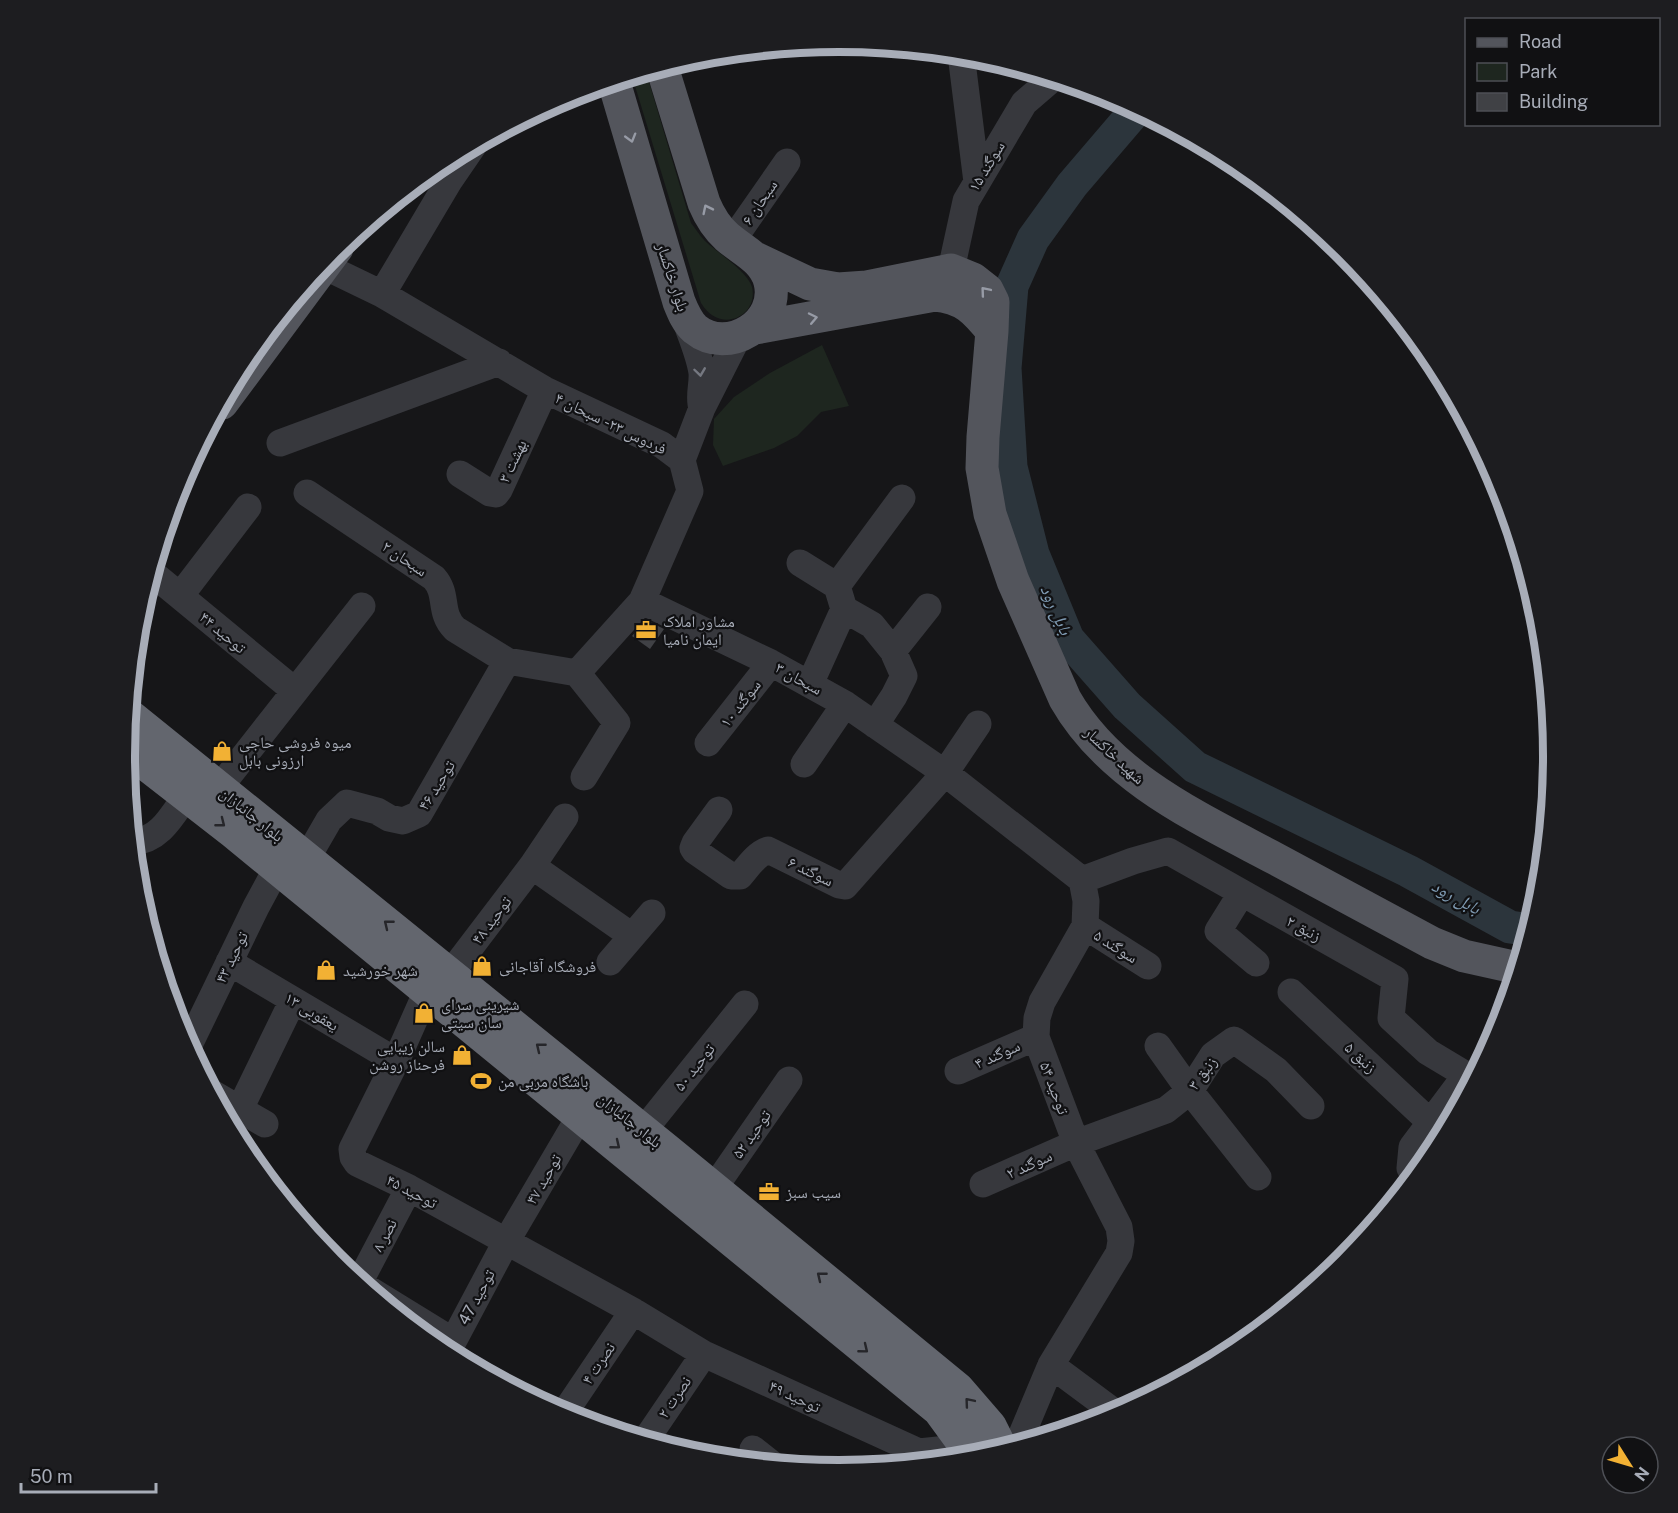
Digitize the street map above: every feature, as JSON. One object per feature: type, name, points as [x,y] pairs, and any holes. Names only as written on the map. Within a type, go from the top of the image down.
[{"type":"highway","name":"بلوار جانبازان","points":[[137,721],[219,788],[292,863],[439,983],[643,1131],[958,1389],[990,1426],[998,1442]]},
{"type":"highway","name":"بلوار جانبازان","points":[[135,756],[186,796],[292,863]]},
{"type":"highway","name":"بلوار جانبازان","points":[[439,983],[580,1116],[939,1410],[966,1449]]},
{"type":"main road","points":[[664,74],[704,203],[710,215],[718,227],[765,270],[770,284],[770,300],[765,315],[746,333]]},
{"type":"main road","name":"بلوار خاکسار","points":[[616,89],[684,316],[695,330],[710,337],[725,339],[935,295],[950,297],[966,304],[992,331]]},
{"type":"main road","points":[[745,250],[810,284],[838,289],[867,287],[951,270]]},
{"type":"main road","name":"شهید خاکسار","points":[[951,270],[973,279],[987,290],[993,302],[982,468],[990,514],[1013,581],[1065,699],[1089,732],[1114,758],[1188,812],[1432,943],[1464,956],[1511,966]]},
{"type":"street","points":[[962,64],[977,182]]},
{"type":"street","name":"سوگند ۱۵","points":[[951,270],[966,201],[1024,103],[1046,84]]},
{"type":"street","name":"سبحان ۶","points":[[745,250],[787,162]]},
{"type":"street","points":[[382,294],[462,163]]},
{"type":"street","name":"فردوس ۲۳ - سبحان ۴","points":[[336,265],[545,390],[662,445],[682,460],[690,491],[642,601],[577,673]]},
{"type":"street","points":[[684,316],[702,372],[700,401],[702,408]]},
{"type":"street","points":[[682,460],[702,408],[746,333]]},
{"type":"street","points":[[280,443],[499,362]]},
{"type":"street","name":"بهشت ۳","points":[[460,474],[490,493],[496,494],[545,390]]},
{"type":"street","name":"سبحان ۲","points":[[307,493],[434,578],[442,589],[448,622],[455,629],[507,661]]},
{"type":"street","points":[[810,684],[840,598],[902,498]]},
{"type":"street","points":[[180,596],[248,507]]},
{"type":"street","points":[[800,563],[872,625],[893,651],[904,676],[875,725]]},
{"type":"street","name":"توحید ۴۴","points":[[158,578],[295,691]]},
{"type":"street","name":"سبحان ۳","points":[[642,601],[810,684],[845,704],[945,773]]},
{"type":"street","points":[[219,788],[362,606]]},
{"type":"street","points":[[893,651],[928,607]]},
{"type":"street","points":[[507,661],[577,673],[617,723],[584,777]]},
{"type":"street","name":"توحید ۴۶","points":[[292,863],[347,803],[403,821],[419,814],[507,661]]},
{"type":"street","name":"سوگند ۱۰","points":[[708,743],[771,663]]},
{"type":"street","points":[[804,764],[845,704]]},
{"type":"street","points":[[978,724],[945,773],[1082,880]]},
{"type":"street","name":"سوگند ۶","points":[[719,810],[693,848],[731,876],[740,876],[757,856],[768,850],[844,886],[945,773]]},
{"type":"street","points":[[140,841],[146,841],[165,826],[186,796]]},
{"type":"street","name":"توحید ۴۸","points":[[439,983],[532,866],[566,818]]},
{"type":"street","name":"زنبق ۲","points":[[1082,880],[1168,851],[1395,979],[1392,1018],[1428,1052],[1466,1075]]},
{"type":"street","name":"توحید ۴۳","points":[[191,1030],[229,962],[292,863]]},
{"type":"street","points":[[532,866],[632,936]]},
{"type":"street","name":"توحید ۵۴","points":[[1021,1437],[1051,1365],[1119,1252],[1121,1241],[1119,1227],[1076,1143],[1036,1037],[1036,1018],[1042,1002],[1085,926],[1086,901],[1082,880]]},
{"type":"street","points":[[1241,894],[1218,931],[1256,963]]},
{"type":"street","points":[[610,962],[651,913]]},
{"type":"street","name":"سوگند ۵","points":[[1085,926],[1148,966]]},
{"type":"street","name":"یعقوبی ۱۳","points":[[229,962],[396,1061]]},
{"type":"street","name":"توحید ۴۵","points":[[439,983],[396,1061],[352,1149],[353,1157],[357,1162],[409,1188],[633,1311]]},
{"type":"street","name":"زنبق ۵","points":[[1291,992],[1430,1122]]},
{"type":"street","points":[[240,1109],[293,1000]]},
{"type":"street","name":"توحید ۵۰","points":[[643,1131],[745,1004]]},
{"type":"street","name":"سوگند ۴","points":[[958,1071],[1036,1037]]},
{"type":"street","name":"زنبق ۳","points":[[1076,1143],[1166,1110],[1190,1091],[1213,1055],[1234,1040],[1276,1070],[1311,1106]]},
{"type":"street","points":[[1158,1046],[1190,1091],[1258,1177]]},
{"type":"street","name":"توحید ۵۲","points":[[714,1188],[789,1080]]},
{"type":"street","points":[[1410,1168],[1412,1147],[1460,1088]]},
{"type":"street","points":[[225,1100],[265,1124]]},
{"type":"street","name":"توحید ۴۷","points":[[507,1242],[580,1116]]},
{"type":"street","name":"سوگند ۲","points":[[983,1184],[1076,1143]]},
{"type":"street","name":"نصر ۸","points":[[365,1276],[409,1188]]},
{"type":"street","name":"توحید 47","points":[[452,1344],[507,1242]]},
{"type":"street","name":"توحید ۴۹","points":[[633,1311],[704,1354],[919,1452],[944,1452]]},
{"type":"street","name":"نصرت ۴","points":[[569,1406],[633,1311]]},
{"type":"street","name":"نصرت ۲","points":[[649,1435],[704,1354]]},
{"type":"street","points":[[1051,1365],[1108,1407]]},
{"type":"green space","points":[[648,79],[691,223],[705,241],[732,262],[752,287],[753,297],[750,306],[736,318],[727,320],[718,318],[709,313],[701,303],[634,83]]},
{"type":"green space","points":[[822,345],[849,406],[821,412],[797,436],[774,448],[723,466],[713,445],[714,419],[734,397],[770,373]]},
{"type":"building","points":[[646,620],[664,629],[650,649],[632,636]]},
{"type":"waterway","name":"بابل رود","points":[[1131,116],[1072,185],[1033,239],[1012,286],[1005,368],[1011,467],[1033,554],[1068,639],[1127,706],[1195,767],[1408,871],[1510,927],[1521,929]]},
{"type":"place","name":"مشاور املاک ایمان نامیا","points":[[646,630]]},
{"type":"place","name":"میوه فروشی حاجی ارزونی بابل","points":[[222,751]]},
{"type":"place","name":"فروشگاه آقاجانی","points":[[482,966]]},
{"type":"place","name":"شهر خورشید","points":[[326,970]]},
{"type":"place","name":"شیرینی سرای سان سیتی","points":[[424,1013]]},
{"type":"place","name":"سالن زیبایی فرحناز روشن","points":[[462,1055]]},
{"type":"place","name":"باشگاه مربی من","points":[[481,1081]]},
{"type":"place","name":"سیب سبز","points":[[769,1192]]}]
